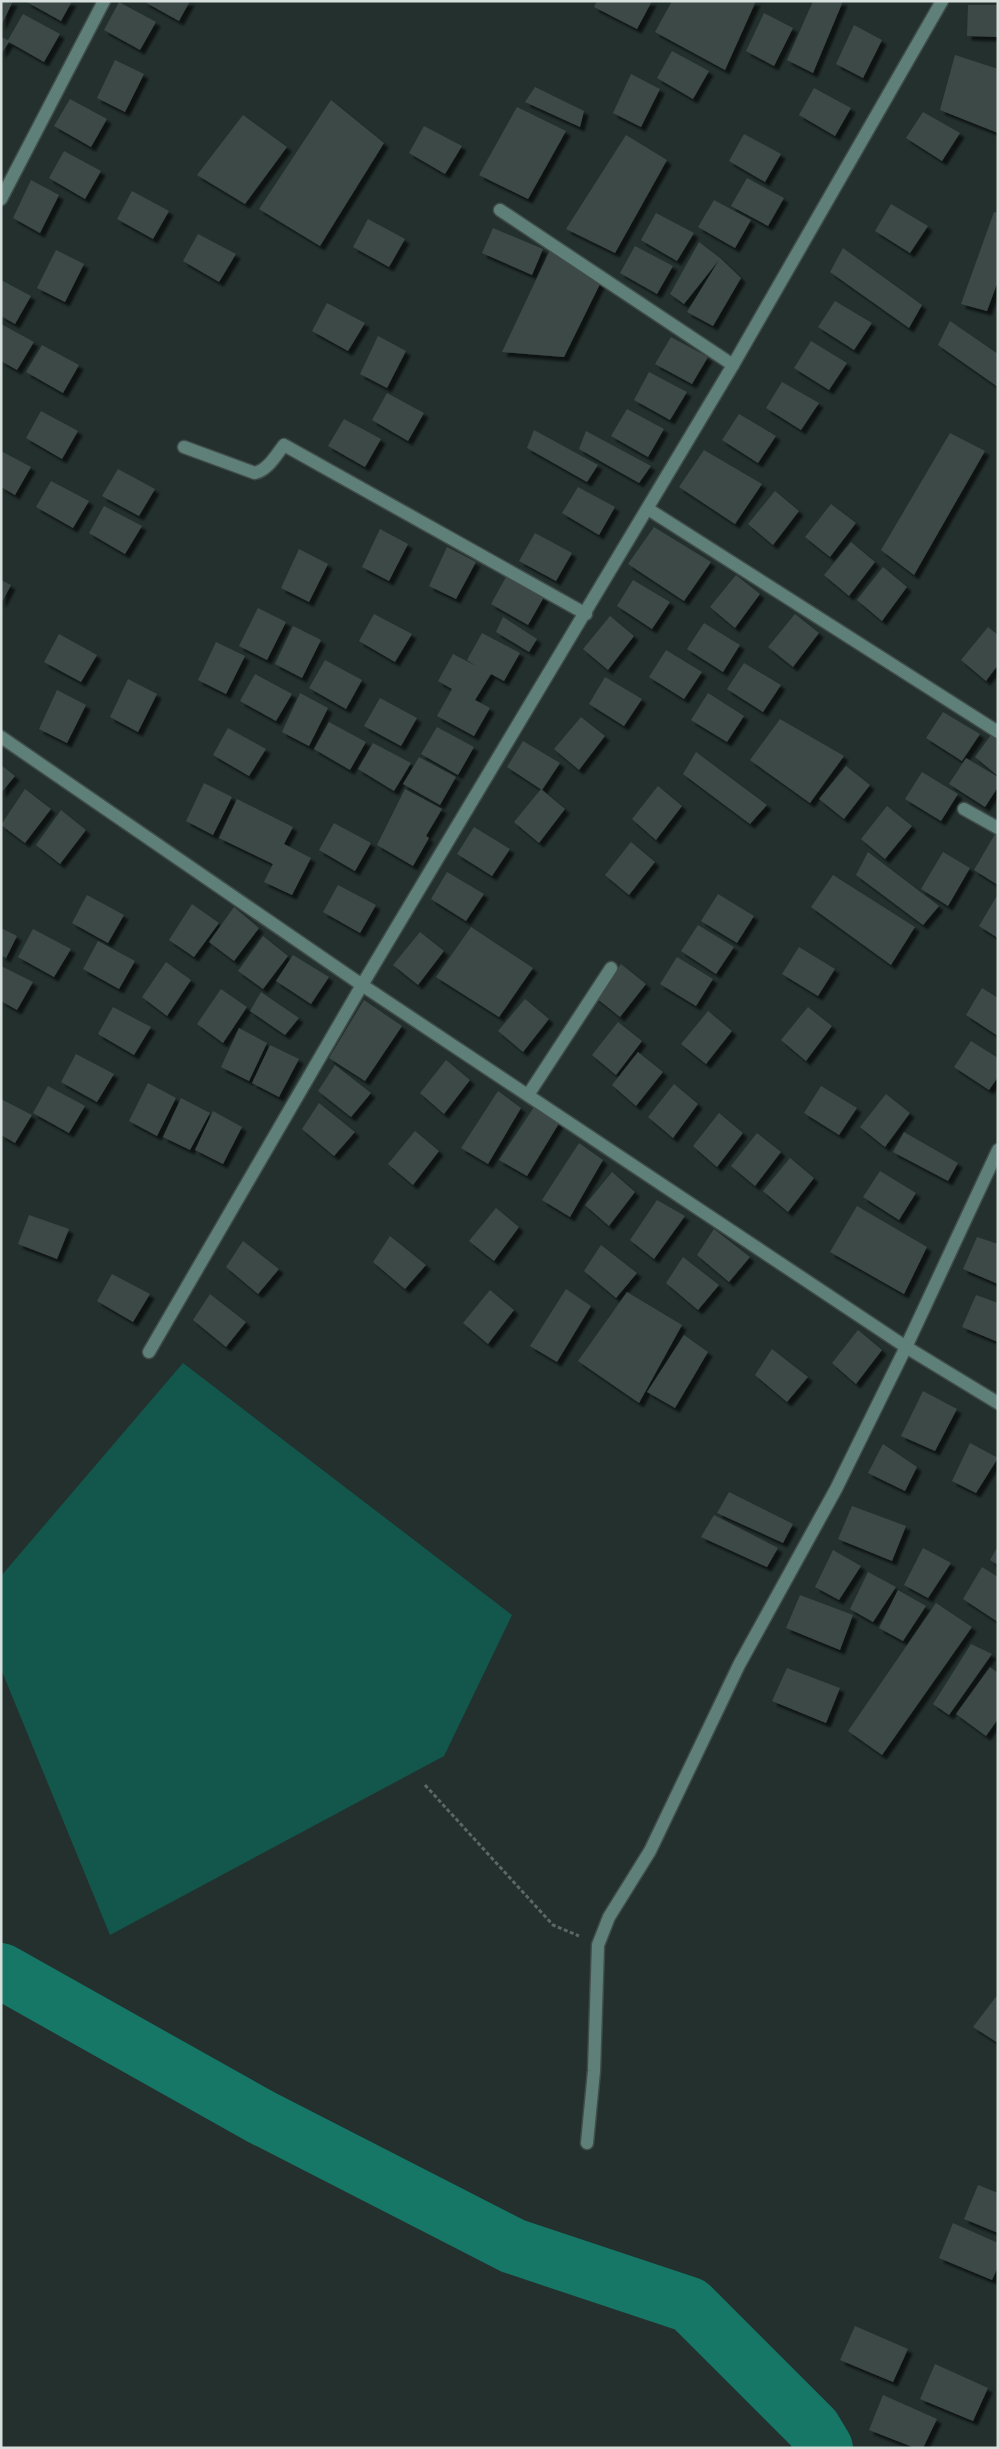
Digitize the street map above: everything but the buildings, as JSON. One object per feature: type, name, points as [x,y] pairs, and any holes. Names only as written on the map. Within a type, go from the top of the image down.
[{"type":"street","points":[[1,199],[104,1]]},
{"type":"street","points":[[149,1352],[362,985],[734,365],[942,1]]},
{"type":"street","points":[[500,210],[734,365]]},
{"type":"street","points":[[184,447],[254,472],[261,472],[284,445],[586,614]]},
{"type":"street","points":[[648,509],[998,732]]},
{"type":"street","points":[[1,738],[362,985],[906,1347],[998,1403]]},
{"type":"street","points":[[964,809],[998,828]]},
{"type":"street","points":[[528,1095],[611,968]]},
{"type":"street","points":[[587,2143],[594,2071],[598,1945],[602,1929],[650,1852],[739,1665],[836,1489],[906,1347],[998,1150]]},
{"type":"path","points":[[425,1784],[553,1925],[598,1945]]},
{"type":"green space","points":[[183,1363],[512,1615],[444,1756],[110,1935],[1,1669],[1,1576]]},
{"type":"waterway","points":[[1,1971],[261,2117],[513,2246],[690,2305],[813,2428],[825,2448]]}]
